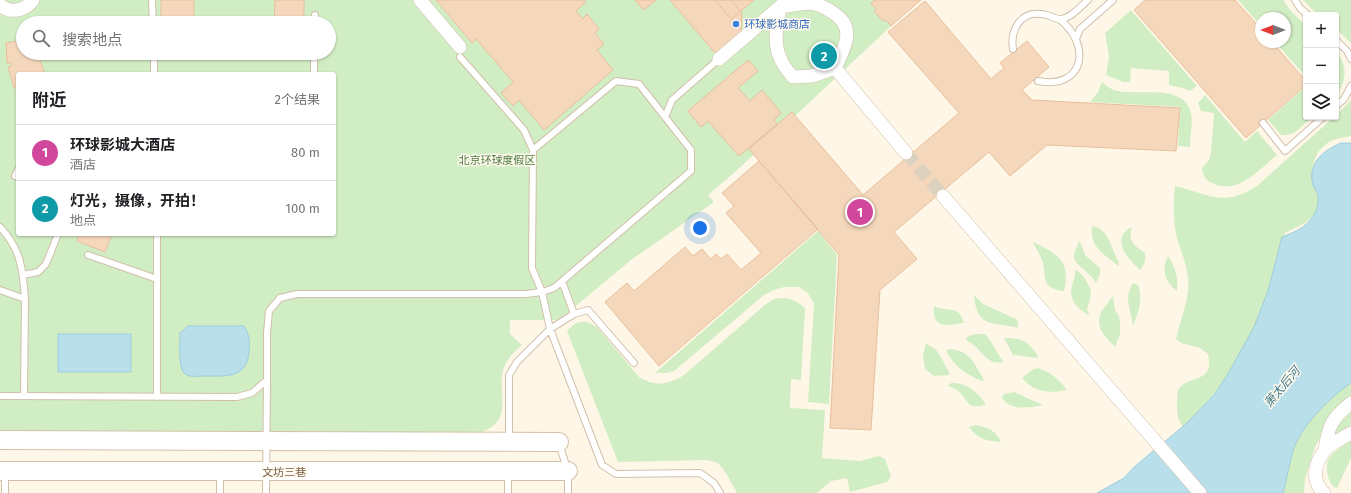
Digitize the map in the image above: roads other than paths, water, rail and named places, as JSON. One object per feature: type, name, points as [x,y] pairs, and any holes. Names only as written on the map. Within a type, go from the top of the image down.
[{"type":"main road","points":[[0,440],[559,442]]},
{"type":"main road","name":"文坊三巷","points":[[3,471],[568,471]]},
{"type":"street","points":[[0,5],[11,10],[19,10],[27,7],[33,0]]},
{"type":"street","points":[[420,0],[460,52]]},
{"type":"street","points":[[719,59],[781,2],[812,3],[828,9],[840,17],[846,28],[846,46],[835,68],[812,76],[793,77],[783,67],[778,53],[776,31],[781,2]]},
{"type":"street","points":[[835,68],[906,152]]},
{"type":"street","points":[[943,196],[1200,493]]},
{"type":"street","points":[[1324,493],[1318,488],[1314,475],[1318,462],[1325,450],[1331,424],[1351,403]]},
{"type":"street","points":[[1325,450],[1351,433]]},
{"type":"lane","points":[[152,0],[153,16]]},
{"type":"lane","points":[[1059,19],[1068,17],[1088,0]]},
{"type":"lane","points":[[1076,39],[1080,29],[1113,0]]},
{"type":"lane","points":[[1295,0],[1305,12]]},
{"type":"lane","points":[[1013,49],[1013,34],[1016,26],[1022,19],[1030,15],[1040,13],[1059,19],[1068,26],[1080,49],[1079,60],[1071,76],[1055,82],[1038,81]]},
{"type":"lane","points":[[1339,43],[1347,51],[1351,59]]},
{"type":"lane","points":[[460,52],[524,130],[533,150],[532,268],[542,292],[550,328],[602,465],[616,474],[700,473],[714,483],[720,493]]},
{"type":"lane","points":[[665,117],[672,100],[719,59]]},
{"type":"lane","points":[[154,60],[154,72]]},
{"type":"lane","points":[[314,60],[314,72]]},
{"type":"lane","points":[[266,493],[267,333],[269,311],[280,298],[297,294],[526,294],[542,292],[554,288],[691,171],[691,150],[639,84],[616,81],[533,150]]},
{"type":"lane","points":[[1339,103],[1344,99],[1351,86]]},
{"type":"lane","points":[[1263,123],[1285,151],[1320,120]]},
{"type":"lane","points":[[0,227],[10,239],[18,253],[23,275],[25,300],[24,396]]},
{"type":"lane","points":[[23,275],[38,272],[46,264],[57,236]]},
{"type":"lane","points":[[157,236],[157,397]]},
{"type":"lane","points":[[88,255],[157,279]]},
{"type":"lane","points":[[562,281],[574,314]]},
{"type":"lane","points":[[0,290],[25,300]]},
{"type":"lane","points":[[508,442],[509,375],[517,362],[550,328],[574,314],[588,310],[634,363]]},
{"type":"lane","points":[[0,396],[237,397],[252,393],[267,380]]},
{"type":"lane","points":[[559,442],[568,471],[568,493]]},
{"type":"lane","points":[[3,471],[5,493]]},
{"type":"lane","points":[[508,471],[508,493]]},
{"type":"lane","points":[[220,472],[220,493]]},
{"type":"water","name":"萧太后河","points":[[1341,143],[1351,143],[1351,383],[1325,404],[1302,432],[1293,451],[1283,493],[1097,493],[1124,478],[1134,467],[1187,423],[1214,395],[1228,374],[1254,327],[1268,291],[1282,237],[1305,225],[1313,217],[1316,211],[1318,196],[1313,185],[1312,170],[1318,158],[1329,149]]},
{"type":"water","points":[[188,326],[244,326],[249,339],[249,352],[244,367],[234,374],[227,376],[186,375],[182,370],[181,365],[180,333]]},
{"type":"water","points":[[58,334],[131,334],[131,372],[58,372]]},
{"type":"tunnel","points":[[906,153],[943,196]]},
{"type":"place","name":"环球影城商店","points":[[736,24]]},
{"type":"place","name":"灯光，摄像，开拍！","points":[[824,56]]},
{"type":"place","name":"环球影城大酒店","points":[[860,212]]},
{"type":"park label","name":"北京环球度假区","points":[[497,160]]}]
